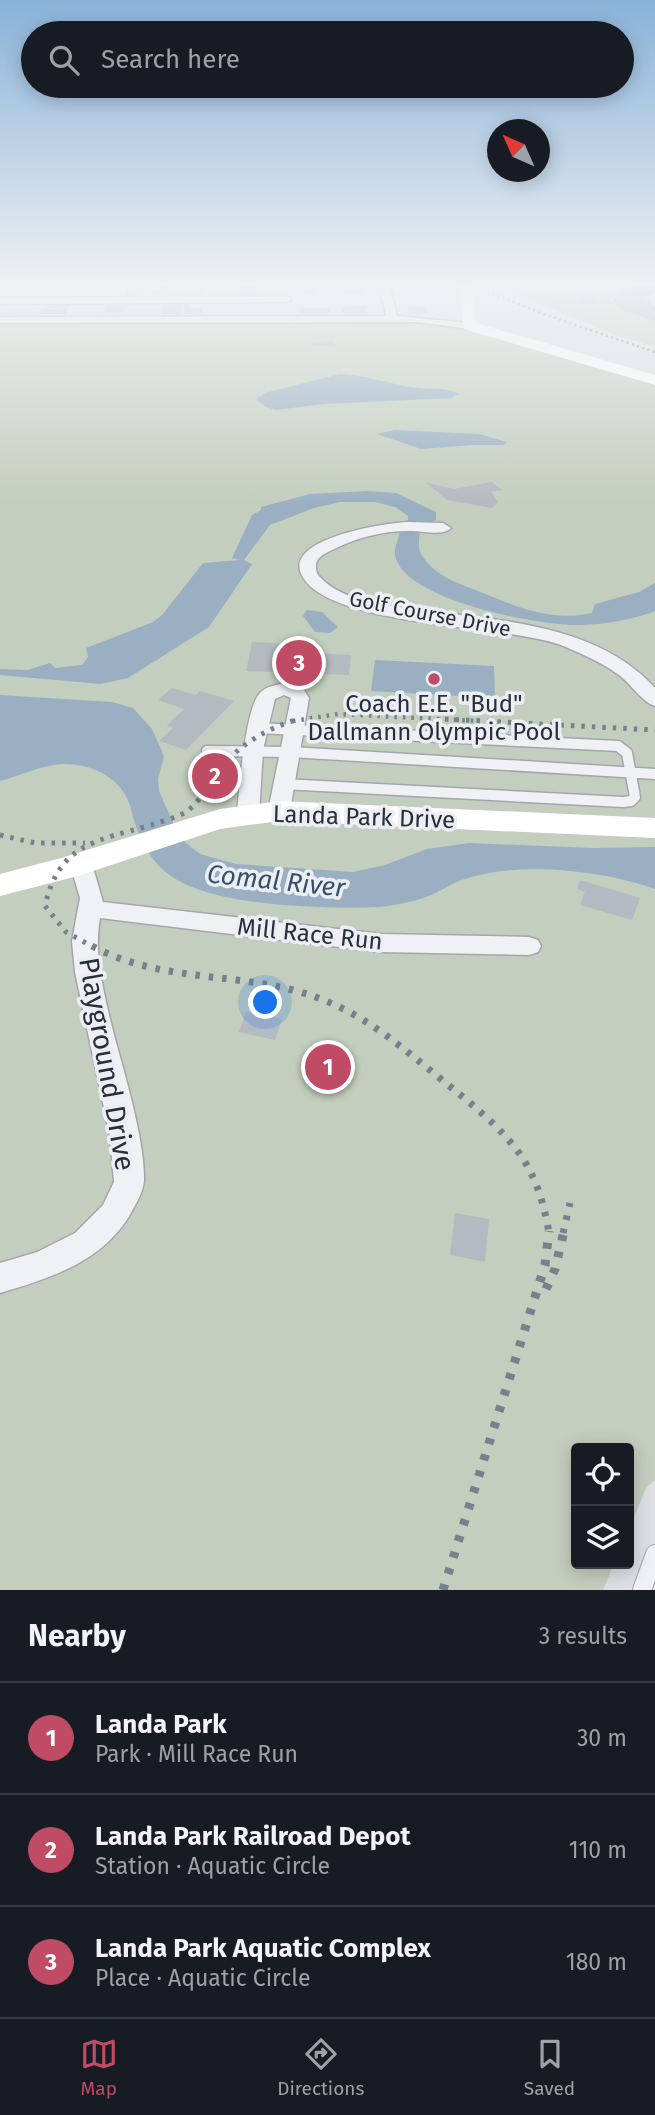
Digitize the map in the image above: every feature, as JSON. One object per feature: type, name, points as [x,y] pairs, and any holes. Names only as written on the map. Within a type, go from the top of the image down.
[{"type":"street","points":[[576,357],[655,380]]},
{"type":"street","name":"Golf Course Drive","points":[[443,528],[396,526],[363,530],[312,554],[306,565],[310,576],[332,593],[361,605],[534,633],[579,646],[621,667],[655,700]]},
{"type":"street","points":[[248,814],[253,750],[266,697],[276,690],[285,689],[296,692],[300,698],[281,797]]},
{"type":"street","name":"Landa Park Drive","points":[[0,885],[81,863],[183,828],[248,814],[281,797],[655,828]]},
{"type":"street","name":"Playground Drive","points":[[0,1278],[42,1266],[86,1243],[114,1215],[126,1194],[129,1182],[124,1136],[87,972],[84,941],[92,898],[81,863]]},
{"type":"street","name":"Mill Race Run","points":[[92,909],[381,943],[529,946]]},
{"type":"lane","points":[[258,729],[607,744],[618,746],[627,753],[635,797],[631,801],[623,802],[281,797]]},
{"type":"lane","points":[[208,751],[253,750],[655,774]]},
{"type":"lane","points":[[642,1590],[655,1553]]},
{"type":"green space","points":[[0,357],[570,357],[655,384],[655,1480],[646,1488],[634,1518],[634,1443],[571,1443],[571,1569],[612,1569],[603,1590],[0,1590]]},
{"type":"water","points":[[340,374],[410,387],[448,390],[459,394],[451,398],[324,404],[276,410],[266,407],[256,399],[265,393]]},
{"type":"water","points":[[395,430],[479,434],[507,442],[504,445],[421,449],[377,434]]},
{"type":"water","points":[[367,491],[396,493],[436,512],[436,520],[420,528],[420,551],[434,569],[457,583],[523,608],[563,616],[592,613],[595,604],[639,592],[655,583],[655,611],[619,621],[582,625],[537,621],[476,608],[421,585],[403,570],[395,550],[401,522],[408,520],[408,516],[395,507],[375,502],[340,502],[314,508],[270,525],[244,560],[252,564],[209,627],[128,678],[100,684],[0,675],[0,669],[27,670],[50,663],[55,668],[82,665],[88,657],[86,648],[153,622],[162,615],[203,563],[240,560],[232,558],[252,515],[261,510],[261,507],[310,494]]},
{"type":"water","points":[[307,610],[322,612],[338,627],[330,633],[315,632],[303,616]]},
{"type":"water","name":"Coach E.E. \"Bud\" Dallmann Olympic Pool","points":[[375,660],[494,666],[495,698],[371,691]]},
{"type":"water","name":"Comal River","points":[[0,695],[112,702],[133,708],[152,729],[164,756],[158,779],[159,791],[175,827],[186,843],[200,854],[236,864],[353,872],[385,865],[427,849],[469,843],[593,848],[655,847],[655,889],[586,873],[534,869],[486,873],[457,882],[422,898],[379,907],[271,904],[214,894],[190,886],[163,870],[140,837],[127,798],[105,774],[84,766],[62,764],[39,768],[0,781]]},
{"type":"building","points":[[425,482],[454,489],[492,482],[502,490],[491,492],[498,502],[492,508],[447,500]]},
{"type":"building","points":[[252,642],[291,644],[290,652],[351,655],[349,675],[246,671]]},
{"type":"building","points":[[172,688],[196,695],[200,691],[234,701],[186,750],[159,741],[173,728],[167,725],[184,709],[158,700]]},
{"type":"building","points":[[580,880],[640,898],[632,920],[580,905],[585,892],[577,889]]},
{"type":"building","points":[[246,1012],[282,1019],[275,1040],[239,1032]]},
{"type":"building","points":[[455,1213],[489,1219],[485,1262],[450,1255]]},
{"type":"railway","points":[[293,721],[338,714],[479,721]]},
{"type":"railway","points":[[293,721],[299,719]]},
{"type":"railway","points":[[445,719],[655,730]]},
{"type":"railway","points":[[95,948],[66,932],[45,906],[51,885],[70,857],[97,841],[186,812],[233,755],[253,739],[293,721]]},
{"type":"railway","points":[[0,835],[35,843],[85,843]]},
{"type":"railway","points":[[92,946],[140,965],[293,990],[316,997],[373,1026],[472,1104],[508,1139],[523,1158],[533,1178],[549,1232]]},
{"type":"railway","points":[[563,1233],[570,1203]]},
{"type":"railway","points":[[546,1289],[555,1269],[564,1231]]},
{"type":"railway","points":[[443,1590],[545,1265],[549,1232]]},
{"type":"place","name":"Landa Park Aquatic Complex","points":[[299,663]]},
{"type":"place","name":"Coach E.E. \"Bud\" Dallmann Olympic Pool","points":[[434,679]]},
{"type":"place","name":"Landa Park Railroad Depot","points":[[215,776]]},
{"type":"place","name":"Landa Park","points":[[328,1067]]}]
